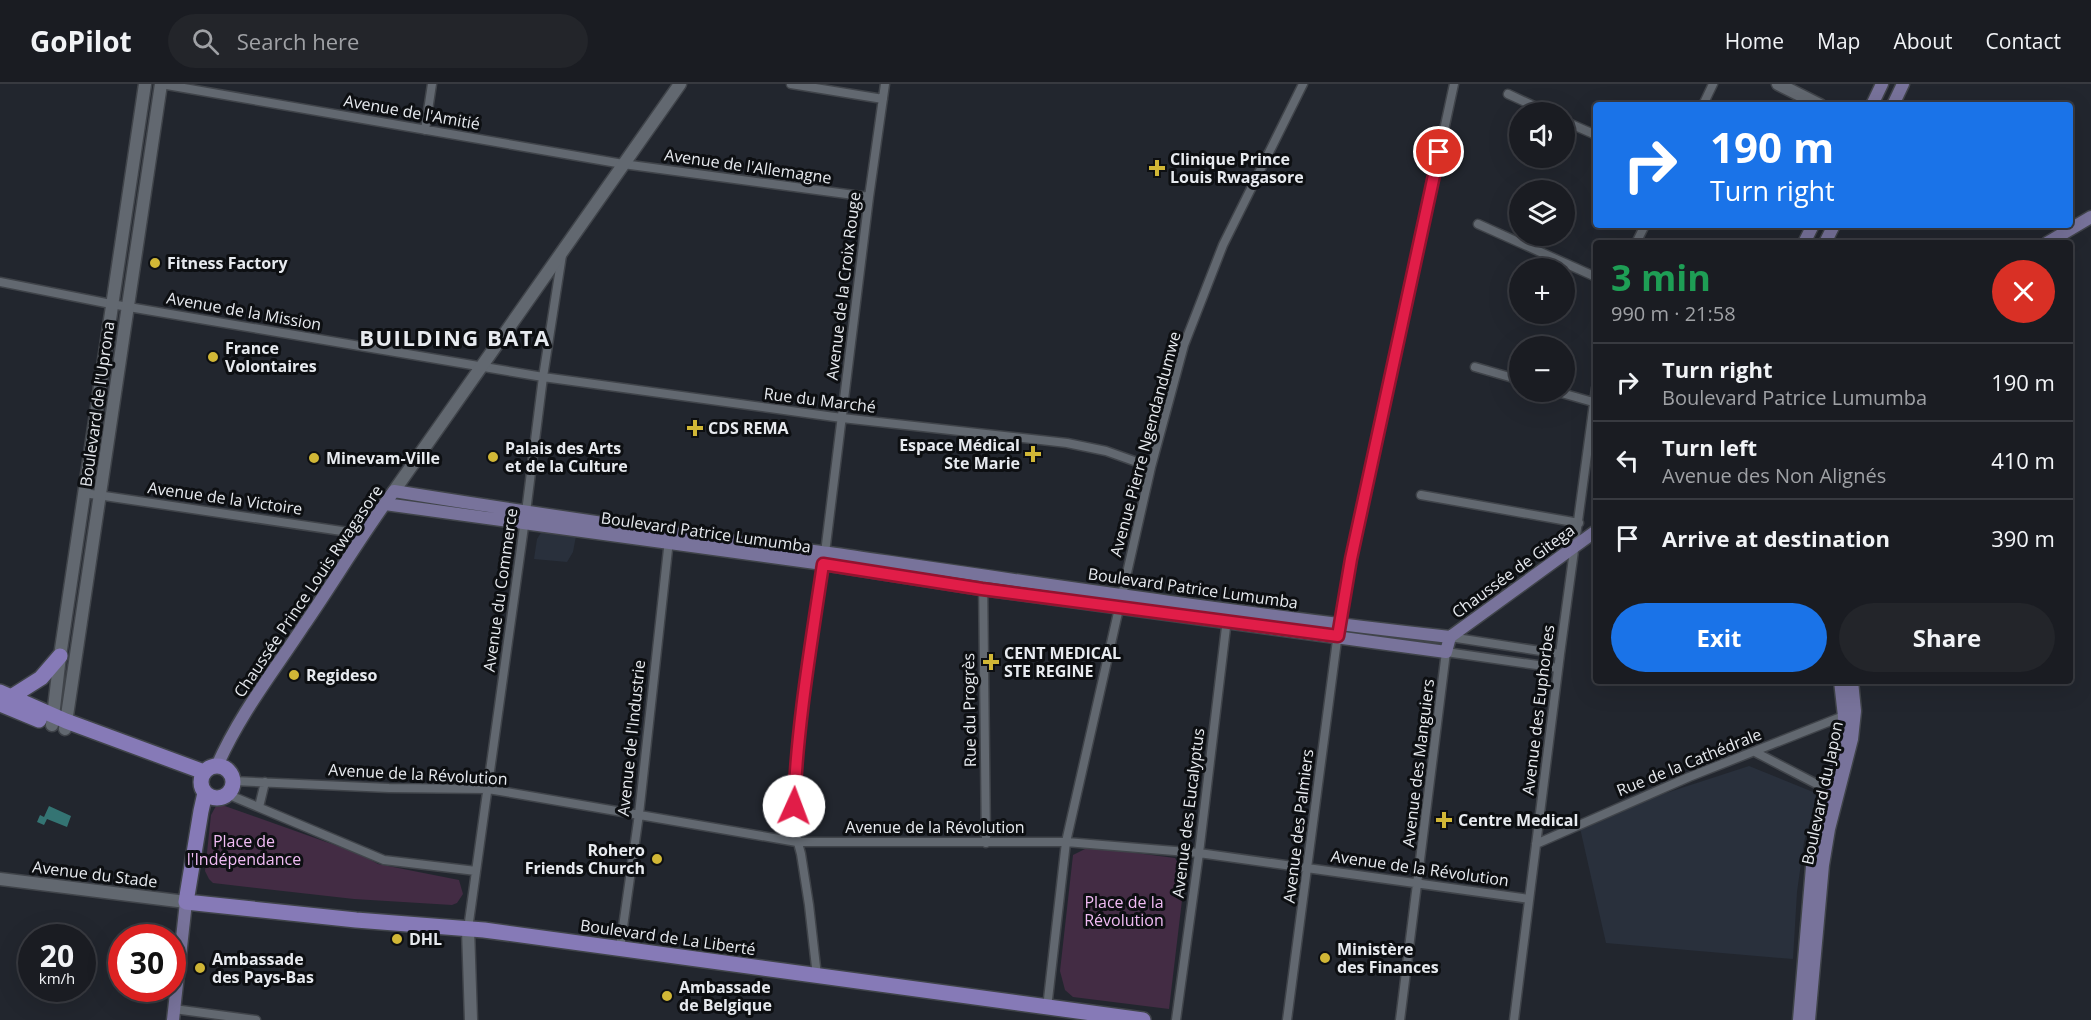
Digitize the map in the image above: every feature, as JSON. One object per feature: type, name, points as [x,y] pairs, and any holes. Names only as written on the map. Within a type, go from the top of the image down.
[{"type":"highway","points":[[4,698],[41,678],[60,656]]},
{"type":"highway","points":[[4,698],[59,722],[207,778],[229,771],[230,788],[218,798],[207,778]]},
{"type":"highway","points":[[186,902],[207,778]]},
{"type":"highway","name":"Boulevard de La Liberté","points":[[186,902],[356,921],[468,929],[620,948],[1047,1008],[1088,1016],[1143,1020]]},
{"type":"main road","points":[[1873,102],[1882,84]]},
{"type":"main road","points":[[1894,102],[1903,84]]},
{"type":"main road","points":[[2073,228],[2091,217]]},
{"type":"main road","points":[[2052,240],[2072,228]]},
{"type":"main road","name":"Boulevard Patrice Lumumba","points":[[394,491],[525,518]]},
{"type":"main road","name":"Chaussée Prince Louis Rwagasore","points":[[207,778],[230,738],[325,595],[362,534],[394,491]]},
{"type":"main road","name":"Boulevard Patrice Lumumba","points":[[385,504],[525,518],[824,558],[983,583],[1119,608],[1228,616],[1338,630],[1449,637]]},
{"type":"main road","name":"Chaussée de Gitega","points":[[1449,637],[1593,533]]},
{"type":"main road","name":"Boulevard Patrice Lumumba","points":[[983,583],[1122,594],[1228,616]]},
{"type":"main road","name":"Boulevard Patrice Lumumba","points":[[1338,630],[1446,652]]},
{"type":"main road","points":[[1446,652],[1449,637]]},
{"type":"main road","name":"Boulevard du Japon","points":[[1841,684],[1850,713]]},
{"type":"main road","name":"Boulevard du Japon","points":[[1809,1020],[1815,848],[1835,794],[1843,738],[1850,713],[1852,684]]},
{"type":"main road","name":"Boulevard du Japon","points":[[1799,1020],[1815,887]]},
{"type":"main road","points":[[174,1014],[186,902]]},
{"type":"street","name":"Boulevard de l'Uprona","points":[[59,722],[60,656],[144,84]]},
{"type":"street","name":"Boulevard de l'Uprona","points":[[59,722],[72,675],[161,84]]},
{"type":"street","name":"Avenue de l'Amitié","points":[[161,84],[623,164]]},
{"type":"street","points":[[425,129],[432,84]]},
{"type":"street","name":"Chaussée Prince Louis Rwagasore","points":[[394,491],[680,84]]},
{"type":"street","points":[[791,84],[883,99]]},
{"type":"street","name":"Avenue de la Croix Rouge","points":[[817,977],[801,854],[793,824],[797,746],[824,558],[868,197],[885,84]]},
{"type":"street","name":"Avenue Pierre Ngendandumwe","points":[[1047,1008],[1066,842],[1152,467],[1184,345],[1223,245],[1303,84]]},
{"type":"street","name":"Avenue des Palmiers","points":[[1287,1020],[1338,630],[1353,548],[1454,84]]},
{"type":"street","points":[[1704,102],[1713,84]]},
{"type":"street","points":[[1778,84],[1814,102]]},
{"type":"street","points":[[1508,94],[1525,102]]},
{"type":"street","points":[[1575,126],[1593,134]]},
{"type":"street","name":"Avenue de l'Allemagne","points":[[623,164],[868,197]]},
{"type":"street","points":[[1478,224],[1593,276]]},
{"type":"street","name":"Avenue du Commerce","points":[[468,929],[543,377],[562,255]]},
{"type":"street","name":"Avenue de la Mission","points":[[0,282],[111,304],[483,367]]},
{"type":"street","name":"Rue du Marché","points":[[483,367],[842,418],[1067,443],[1106,451],[1152,467]]},
{"type":"street","points":[[1474,367],[1509,377]]},
{"type":"street","points":[[1575,397],[1593,402]]},
{"type":"street","name":"Avenue des Euphorbes","points":[[1514,1020],[1593,402]]},
{"type":"street","name":"Avenue de la Victoire","points":[[84,493],[362,534]]},
{"type":"street","points":[[1421,495],[1579,523]]},
{"type":"street","name":"Avenue de l'Industrie","points":[[620,948],[639,814],[669,538]]},
{"type":"street","name":"Rue du Progrès","points":[[983,583],[986,843]]},
{"type":"street","name":"Avenue des Eucalyptus","points":[[1176,1020],[1228,616]]},
{"type":"street","name":"Boulevard Patrice Lumumba","points":[[1449,637],[1560,654]]},
{"type":"street","name":"Boulevard Patrice Lumumba","points":[[1446,652],[1558,668]]},
{"type":"street","name":"Avenue des Manguiers","points":[[1400,1020],[1446,652]]},
{"type":"street","points":[[58,674],[72,675]]},
{"type":"street","name":"Rue de la Cathédrale","points":[[1536,844],[1622,805],[1850,713]]},
{"type":"street","points":[[1755,752],[1835,794]]},
{"type":"street","points":[[259,807],[266,782]]},
{"type":"street","name":"Avenue de la Révolution","points":[[230,788],[266,782],[389,788],[488,789],[797,842],[1066,842],[1199,853],[1530,899]]},
{"type":"street","points":[[230,788],[259,807],[384,860],[476,872]]},
{"type":"street","name":"Avenue du Stade","points":[[0,879],[186,902]]},
{"type":"street","points":[[468,929],[471,1020]]},
{"type":"street","points":[[174,1014],[256,1020]]},
{"type":"shaded area","points":[[546,525],[578,525],[573,552],[567,562],[534,559],[537,539]]},
{"type":"shaded area","points":[[1749,766],[1818,794],[1804,842],[1797,892],[1793,959],[1606,943],[1580,828],[1663,794]]},
{"type":"shaded area","points":[[49,806],[71,816],[67,827],[47,819],[44,825],[37,822],[40,815],[44,817]]},
{"type":"green space","name":"Place de l'Indépendance","points":[[222,805],[360,854],[378,864],[459,880],[463,894],[457,903],[452,905],[354,899],[213,883],[205,871],[211,815],[216,806]]},
{"type":"green space","name":"Place de la Révolution","points":[[1089,847],[1175,858],[1185,875],[1169,1009],[1073,997],[1065,990],[1060,971],[1073,855]]},
{"type":"place","name":"Clinique Prince Louis Rwagasore","points":[[1157,168]]},
{"type":"place","name":"Fitness Factory","points":[[155,263]]},
{"type":"place","name":"France Volontaires","points":[[213,357]]},
{"type":"place","name":"CDS REMA","points":[[695,428]]},
{"type":"place","name":"Espace Médical Ste Marie","points":[[1033,454]]},
{"type":"place","name":"Palais des Arts et de la Culture","points":[[493,457]]},
{"type":"place","name":"Minevam-Ville","points":[[314,458]]},
{"type":"place","name":"CENT MEDICAL STE REGINE","points":[[991,662]]},
{"type":"place","name":"Regideso","points":[[294,675]]},
{"type":"place","name":"Centre Medical","points":[[1444,820]]},
{"type":"place","name":"Rohero Friends Church","points":[[657,859]]},
{"type":"place","name":"DHL","points":[[397,939]]},
{"type":"place","name":"Ministère des Finances","points":[[1325,958]]},
{"type":"place","name":"Ambassade des Pays-Bas","points":[[200,968]]},
{"type":"place","name":"Ambassade de Belgique","points":[[667,996]]},
{"type":"district","name":"BUILDING BATA","points":[[455,337]]},
{"type":"route","points":[[794,806],[797,746],[823,564],[982,589],[1338,636],[1351,559],[1439,152]]}]
